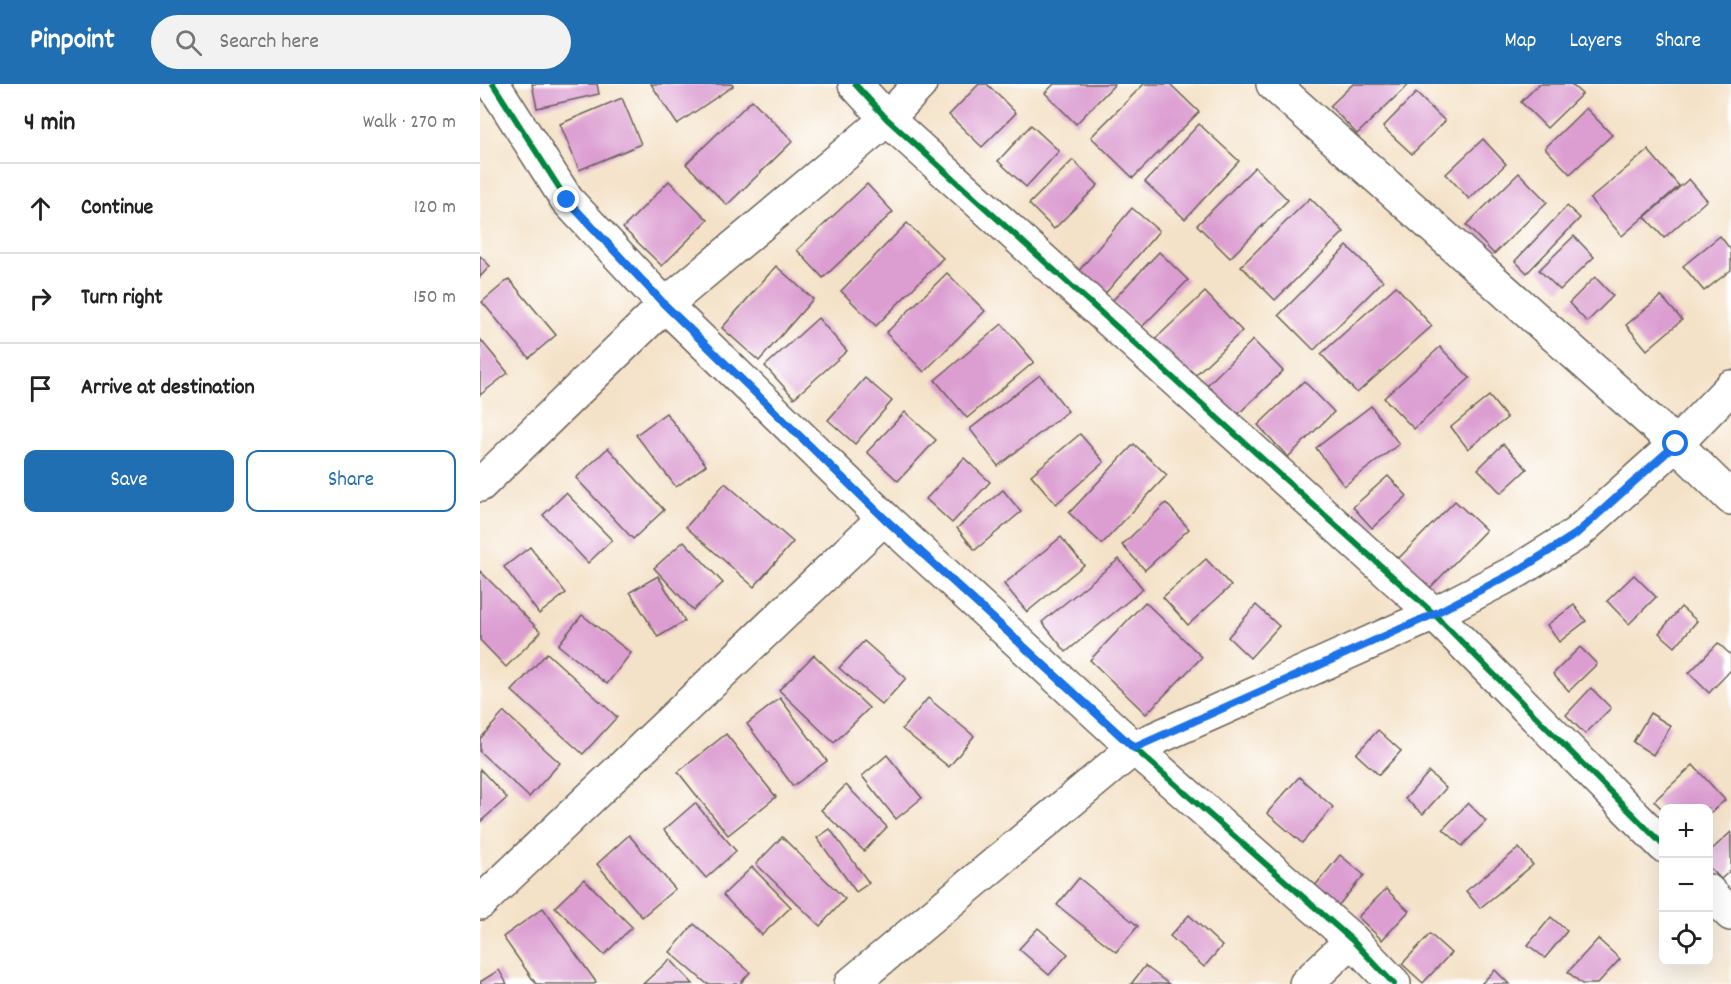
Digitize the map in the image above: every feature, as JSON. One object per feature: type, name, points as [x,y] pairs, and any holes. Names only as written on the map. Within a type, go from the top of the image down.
[{"type":"street","points":[[493,84],[567,200],[665,305],[884,518],[1134,748],[1352,940],[1394,984]]},
{"type":"street","points":[[855,84],[887,119],[1434,614],[1659,841]]},
{"type":"street","points":[[480,485],[665,305],[887,119],[920,84]]},
{"type":"street","points":[[1274,84],[1676,444],[1731,498]]},
{"type":"street","points":[[851,984],[1134,748],[1434,614],[1519,570],[1576,534],[1676,444],[1731,387]]},
{"type":"street","points":[[480,903],[884,518]]},
{"type":"street","points":[[1713,896],[1731,914]]},
{"type":"street","points":[[1306,984],[1352,940]]},
{"type":"building","points":[[532,84],[597,84],[599,94],[537,108]]},
{"type":"building","points":[[651,84],[732,84],[733,86],[677,124]]},
{"type":"building","points":[[979,84],[987,84],[1016,113],[982,147],[949,115]]},
{"type":"building","points":[[1054,84],[1115,84],[1076,124],[1045,93]]},
{"type":"building","points":[[1144,84],[1170,84],[1199,112],[1133,178],[1091,137]]},
{"type":"building","points":[[1353,84],[1409,84],[1357,134],[1330,106]]},
{"type":"building","points":[[1539,84],[1571,84],[1582,94],[1547,128],[1521,102]]},
{"type":"building","points":[[1416,93],[1445,121],[1412,154],[1383,127]]},
{"type":"building","points":[[622,98],[641,144],[579,170],[560,124]]},
{"type":"building","points":[[752,100],[793,141],[727,205],[686,164]]},
{"type":"building","points":[[1586,108],[1612,135],[1570,174],[1545,148]]},
{"type":"building","points":[[1199,124],[1239,161],[1185,219],[1145,182]]},
{"type":"building","points":[[1031,125],[1059,151],[1026,187],[998,161]]},
{"type":"building","points":[[1483,139],[1506,164],[1469,199],[1446,174]]},
{"type":"building","points":[[1648,150],[1679,186],[1622,236],[1590,199]]},
{"type":"building","points":[[1073,160],[1098,185],[1054,229],[1029,204]]},
{"type":"building","points":[[1255,167],[1288,200],[1230,258],[1197,225]]},
{"type":"building","points":[[1519,173],[1547,202],[1494,254],[1466,225]]},
{"type":"building","points":[[1689,179],[1707,200],[1664,238],[1645,217]]},
{"type":"building","points":[[669,181],[708,220],[662,266],[623,228]]},
{"type":"building","points":[[867,184],[893,212],[823,278],[797,250]]},
{"type":"building","points":[[1310,198],[1344,232],[1275,300],[1241,266]]},
{"type":"building","points":[[1567,206],[1580,218],[1527,273],[1515,261]]},
{"type":"building","points":[[1132,208],[1159,231],[1104,295],[1077,273]]},
{"type":"building","points":[[907,223],[943,258],[876,326],[841,291]]},
{"type":"building","points":[[1574,236],[1594,257],[1560,290],[1539,270]]},
{"type":"building","points":[[1720,236],[1731,250],[1731,270],[1704,291],[1683,266]]},
{"type":"building","points":[[1347,246],[1383,281],[1314,350],[1279,315]]},
{"type":"building","points":[[1159,252],[1188,280],[1141,328],[1112,301]]},
{"type":"building","points":[[480,256],[490,266],[480,277]]},
{"type":"building","points":[[776,266],[813,299],[759,361],[722,328]]},
{"type":"building","points":[[947,273],[985,311],[924,372],[886,333]]},
{"type":"building","points":[[1595,277],[1613,296],[1587,322],[1569,303]]},
{"type":"building","points":[[509,279],[556,335],[529,358],[482,302]]},
{"type":"building","points":[[1396,286],[1432,326],[1357,393],[1321,354]]},
{"type":"building","points":[[1205,292],[1242,331],[1189,381],[1152,342]]},
{"type":"building","points":[[1661,296],[1682,320],[1647,350],[1626,325]]},
{"type":"building","points":[[818,318],[847,351],[794,398],[765,366]]},
{"type":"building","points":[[1002,324],[1034,362],[967,418],[935,380]]},
{"type":"building","points":[[480,339],[508,373],[480,395]]},
{"type":"building","points":[[1253,340],[1283,371],[1230,422],[1201,391]]},
{"type":"building","points":[[1440,347],[1470,378],[1414,429],[1384,398]]},
{"type":"building","points":[[1040,375],[1068,411],[998,466],[970,429]]},
{"type":"building","points":[[865,378],[892,401],[855,444],[828,420]]},
{"type":"building","points":[[1304,381],[1334,412],[1288,457],[1258,425]]},
{"type":"building","points":[[1489,396],[1507,418],[1468,449],[1451,427]]},
{"type":"building","points":[[1371,406],[1399,444],[1344,486],[1316,448]]},
{"type":"building","points":[[905,412],[936,440],[898,481],[867,452]]},
{"type":"building","points":[[666,413],[706,465],[676,487],[636,435]]},
{"type":"building","points":[[1080,434],[1104,462],[1056,504],[1031,475]]},
{"type":"building","points":[[1134,444],[1167,475],[1102,544],[1069,513]]},
{"type":"building","points":[[1503,444],[1527,469],[1501,493],[1478,469]]},
{"type":"building","points":[[608,448],[664,510],[633,539],[576,478]]},
{"type":"building","points":[[964,458],[990,482],[952,523],[926,499]]},
{"type":"building","points":[[1388,476],[1407,496],[1372,528],[1353,507]]},
{"type":"building","points":[[725,483],[793,542],[754,587],[686,527]]},
{"type":"building","points":[[1003,490],[1021,512],[975,550],[957,528]]},
{"type":"building","points":[[566,493],[612,540],[588,563],[543,515]]},
{"type":"building","points":[[1455,501],[1486,530],[1428,590],[1397,560]]},
{"type":"building","points":[[1166,503],[1189,529],[1145,570],[1122,545]]},
{"type":"building","points":[[1061,537],[1084,565],[1027,612],[1004,584]]},
{"type":"building","points":[[684,541],[723,583],[693,610],[654,568]]},
{"type":"building","points":[[530,547],[566,593],[539,614],[504,567]]},
{"type":"building","points":[[1119,559],[1143,589],[1066,652],[1042,622]]},
{"type":"building","points":[[1206,559],[1231,586],[1188,625],[1163,597]]},
{"type":"building","points":[[480,571],[541,632],[506,667],[480,640]]},
{"type":"building","points":[[1634,575],[1656,597],[1629,624],[1607,601]]},
{"type":"building","points":[[658,576],[685,621],[658,637],[630,592]]},
{"type":"building","points":[[1145,602],[1202,657],[1146,714],[1090,660]]},
{"type":"building","points":[[1256,605],[1279,626],[1250,658],[1228,637]]},
{"type":"building","points":[[1574,605],[1586,621],[1559,642],[1547,625]]},
{"type":"building","points":[[1681,607],[1697,621],[1675,647],[1659,633]]},
{"type":"building","points":[[582,615],[631,653],[607,684],[558,645]]},
{"type":"building","points":[[864,641],[906,678],[882,705],[839,668]]},
{"type":"building","points":[[1718,643],[1731,655],[1731,670],[1709,693],[1689,673]]},
{"type":"building","points":[[1580,647],[1597,664],[1569,691],[1553,674]]},
{"type":"building","points":[[547,653],[617,717],[583,754],[512,691]]},
{"type":"building","points":[[814,655],[869,708],[834,743],[779,690]]},
{"type":"building","points":[[1591,688],[1611,708],[1585,734],[1566,715]]},
{"type":"building","points":[[780,698],[827,761],[793,786],[747,724]]},
{"type":"building","points":[[928,698],[974,736],[949,767],[902,729]]},
{"type":"building","points":[[504,712],[560,763],[529,797],[480,752],[480,739]]},
{"type":"building","points":[[1650,713],[1671,726],[1653,755],[1633,742]]},
{"type":"building","points":[[1378,730],[1401,751],[1379,775],[1356,754]]},
{"type":"building","points":[[726,734],[776,797],[728,835],[678,772]]},
{"type":"building","points":[[887,755],[922,798],[896,819],[862,776]]},
{"type":"building","points":[[1693,765],[1725,800],[1713,811],[1713,804],[1659,804],[1659,806],[1654,801]]},
{"type":"building","points":[[480,769],[507,798],[480,822]]},
{"type":"building","points":[[1429,772],[1446,788],[1423,814],[1405,799]]},
{"type":"building","points":[[1299,777],[1333,807],[1302,843],[1267,813]]},
{"type":"building","points":[[846,785],[887,827],[864,851],[821,810]]},
{"type":"building","points":[[695,803],[736,851],[706,878],[664,830]]},
{"type":"building","points":[[1468,803],[1486,821],[1462,846],[1443,829]]},
{"type":"building","points":[[830,829],[869,883],[856,892],[817,838]]},
{"type":"building","points":[[1731,832],[1731,870],[1721,879],[1713,871],[1713,848]]},
{"type":"building","points":[[629,835],[675,889],[642,917],[597,864]]},
{"type":"building","points":[[782,837],[845,899],[820,926],[756,864]]},
{"type":"building","points":[[1519,848],[1533,865],[1480,908],[1466,891]]},
{"type":"building","points":[[1340,855],[1364,875],[1337,907],[1314,887]]},
{"type":"building","points":[[752,867],[791,907],[762,935],[723,895]]},
{"type":"building","points":[[1079,878],[1138,926],[1116,952],[1057,905]]},
{"type":"building","points":[[584,879],[632,927],[604,955],[555,907]]},
{"type":"building","points":[[1386,889],[1409,911],[1382,940],[1358,917]]},
{"type":"building","points":[[543,908],[596,982],[594,984],[536,984],[503,937]]},
{"type":"building","points":[[1189,915],[1222,946],[1204,967],[1170,936]]},
{"type":"building","points":[[1551,917],[1567,931],[1545,958],[1528,945]]},
{"type":"building","points":[[694,924],[750,972],[740,984],[707,984],[670,952]]},
{"type":"building","points":[[1038,928],[1068,954],[1049,975],[1019,949]]},
{"type":"building","points":[[1430,934],[1451,953],[1423,983],[1402,964]]},
{"type":"building","points":[[1598,939],[1620,959],[1597,984],[1582,984],[1568,972]]},
{"type":"building","points":[[670,959],[693,984],[643,984]]},
{"type":"building","points":[[1145,966],[1169,984],[1131,984]]},
{"type":"building","points":[[499,970],[507,984],[480,984],[480,982]]},
{"type":"building","points":[[1495,970],[1509,984],[1481,984]]},
{"type":"cycle path","points":[[493,84],[567,200],[665,305],[884,518],[1134,748],[1352,940],[1394,984]]},
{"type":"cycle path","points":[[855,84],[887,119],[1434,614],[1659,841]]},
{"type":"route","points":[[567,200],[665,305],[884,518],[1134,748],[1434,614],[1519,570],[1576,534],[1676,444]]}]
